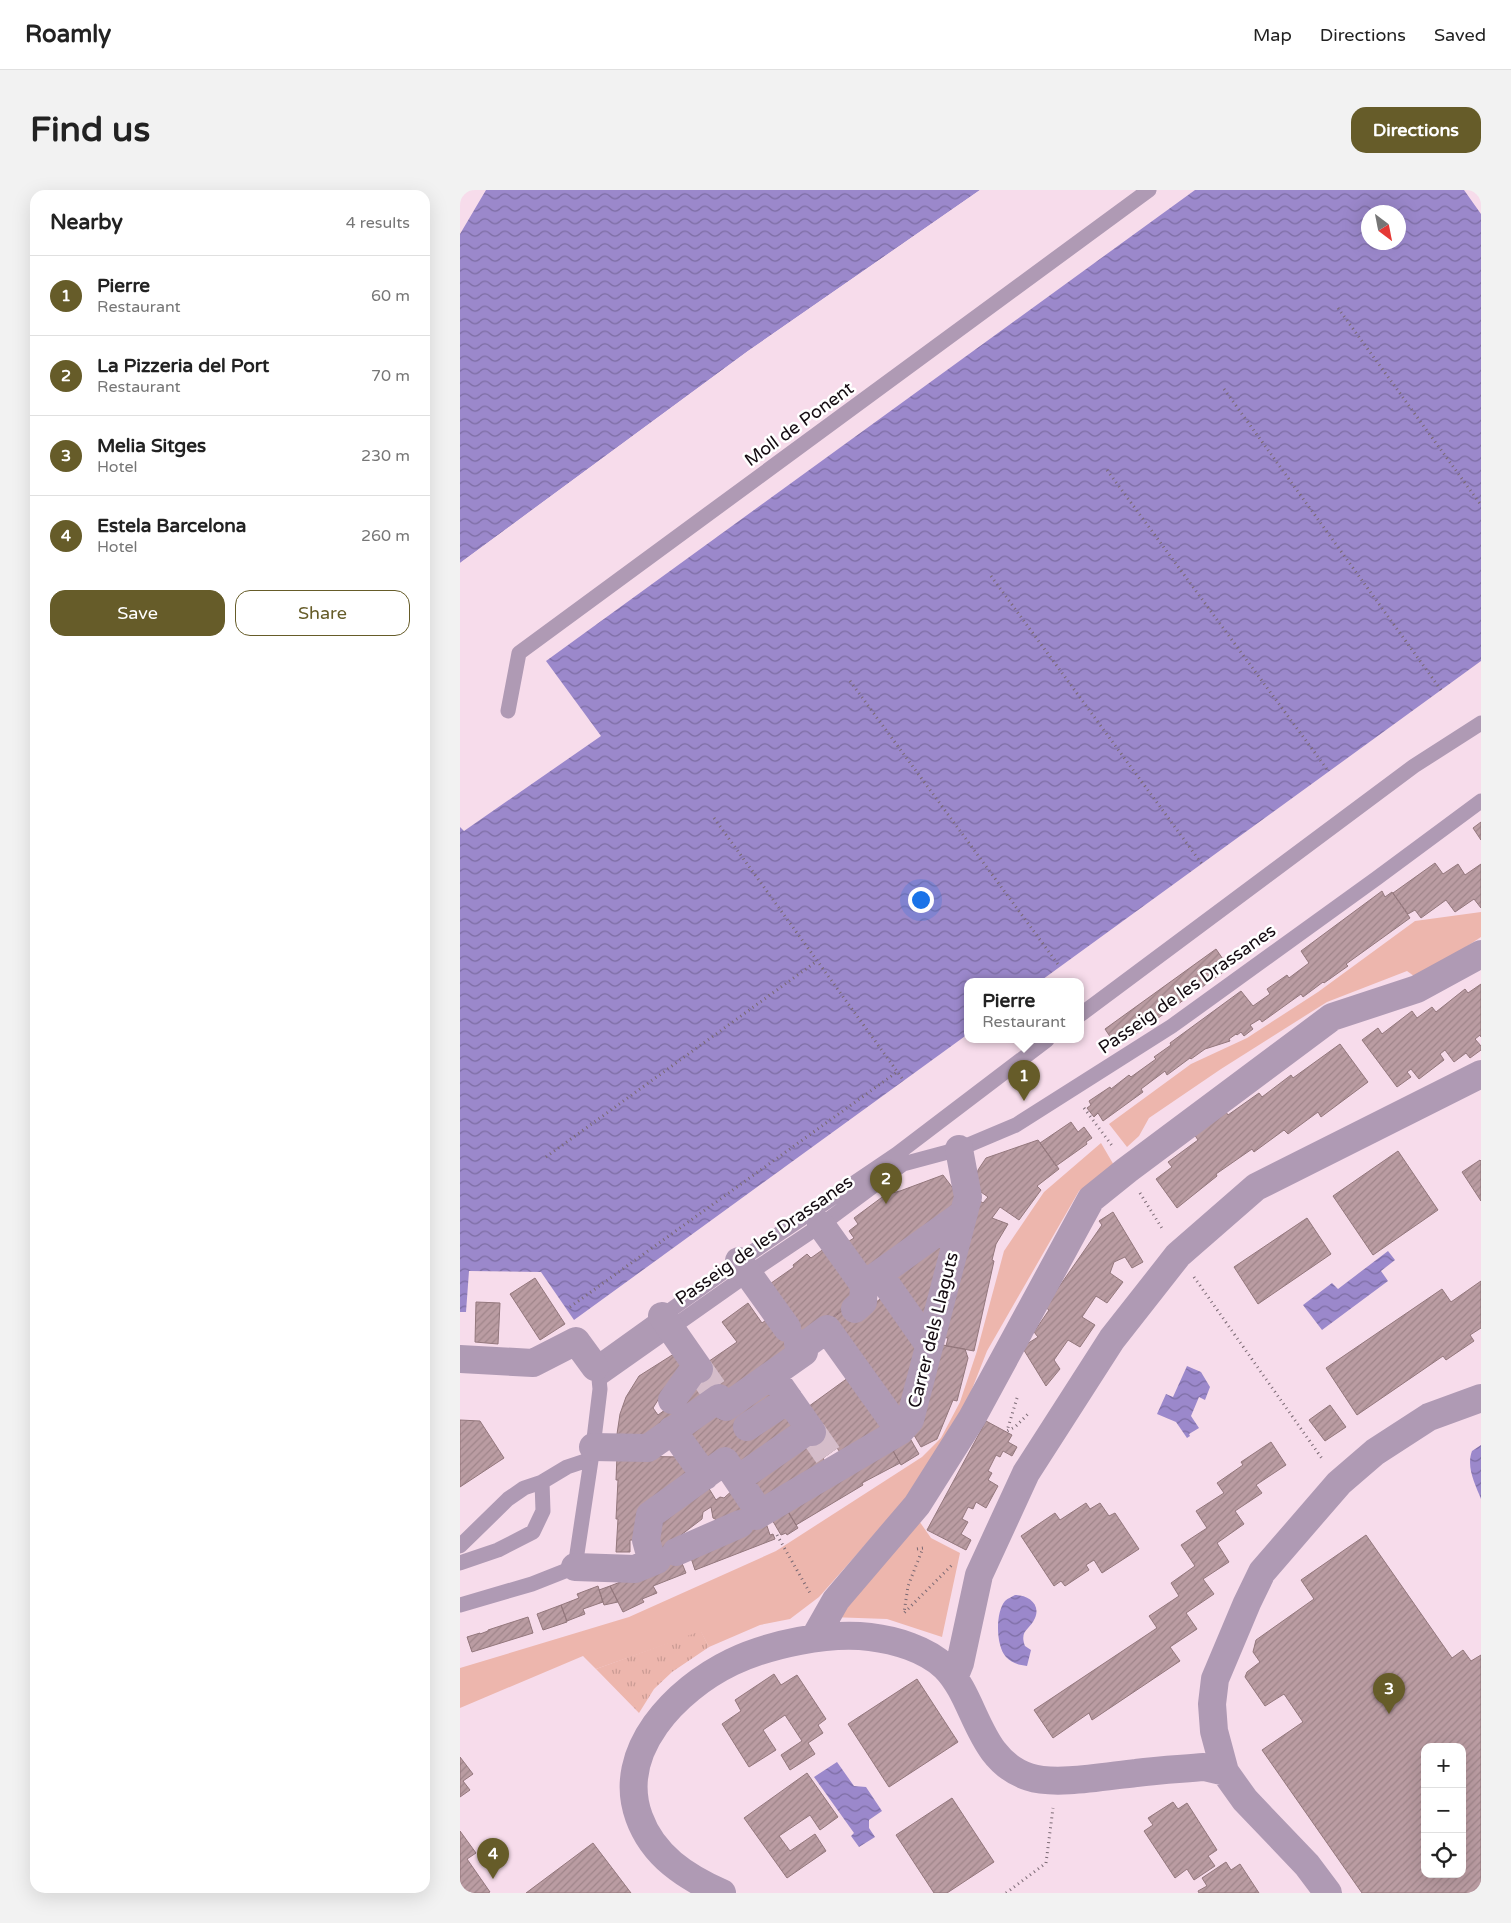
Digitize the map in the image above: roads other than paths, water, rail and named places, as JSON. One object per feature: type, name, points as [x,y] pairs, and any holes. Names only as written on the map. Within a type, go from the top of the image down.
[{"type":"street","points":[[815,1638],[836,1600],[922,1497],[972,1418],[1091,1199],[1332,1017],[1416,989],[1481,954]]},
{"type":"street","points":[[954,1678],[960,1663],[979,1575],[1026,1473],[1112,1339],[1178,1254],[1256,1187],[1481,1074]]},
{"type":"street","name":"Carrer dels Llaguts","points":[[575,1567],[635,1569],[662,1558],[755,1516],[833,1461],[900,1431],[910,1420],[968,1196],[959,1149]]},
{"type":"street","points":[[866,1289],[964,1213]]},
{"type":"street","points":[[821,1225],[866,1289],[929,1345]]},
{"type":"street","points":[[666,1323],[726,1407],[769,1377],[804,1352],[744,1268]]},
{"type":"street","points":[[795,1340],[830,1328],[900,1431]]},
{"type":"street","points":[[460,1359],[534,1363],[576,1342],[597,1373]]},
{"type":"street","points":[[738,1479],[811,1430],[789,1399],[769,1377]]},
{"type":"street","points":[[672,1400],[707,1380]]},
{"type":"street","points":[[592,1453],[648,1448],[674,1428],[707,1380]]},
{"type":"street","points":[[1328,1893],[1308,1865],[1245,1800],[1226,1772],[1214,1730],[1212,1704],[1215,1679],[1246,1603],[1262,1572],[1339,1483],[1375,1452],[1429,1417],[1481,1398]]},
{"type":"street","points":[[747,1426],[789,1399]]},
{"type":"street","points":[[674,1428],[705,1476]]},
{"type":"street","points":[[662,1558],[646,1540],[650,1516],[725,1461],[738,1479],[755,1516]]},
{"type":"street","points":[[722,1893],[701,1884],[672,1865],[657,1850],[643,1828],[634,1804],[633,1780],[636,1760],[654,1727],[670,1708],[687,1692],[709,1676],[731,1662],[757,1652],[815,1638],[867,1636],[897,1642],[934,1658],[954,1678],[985,1738],[998,1756],[1017,1773],[1032,1778],[1057,1780],[1204,1767],[1226,1772]]},
{"type":"lane","name":"Moll de Ponent","points":[[508,711],[519,653],[1149,190]]},
{"type":"lane","points":[[1084,1012],[1414,766],[1481,723]]},
{"type":"lane","name":"Passeig de les Drassanes","points":[[744,1268],[821,1225],[903,1164],[959,1149],[1016,1125],[1071,1091],[1172,1026],[1378,878],[1481,801]]},
{"type":"lane","name":"Passeig de les Drassanes","points":[[597,1373],[598,1362],[666,1323],[744,1268],[1043,1043]]},
{"type":"lane","points":[[460,1605],[532,1584],[575,1567],[592,1453],[597,1373]]},
{"type":"lane","points":[[460,1546],[508,1499],[524,1488],[542,1482],[592,1453]]},
{"type":"lane","points":[[460,1563],[498,1550],[533,1532],[543,1511],[542,1482]]},
{"type":"water","points":[[486,190],[980,190],[748,351],[460,563],[460,234]]},
{"type":"water","points":[[1195,190],[1464,190],[1481,214],[1481,661],[1045,978],[964,978],[964,1037],[574,1320],[541,1272],[469,1271],[466,1312],[460,1312],[460,827],[464,831],[601,736],[546,661]]},
{"type":"water","points":[[1388,1251],[1395,1260],[1381,1271],[1388,1281],[1322,1330],[1303,1305],[1332,1283],[1338,1289]]},
{"type":"water","points":[[1187,1366],[1201,1372],[1210,1387],[1205,1400],[1199,1397],[1191,1416],[1199,1428],[1189,1434],[1190,1436],[1187,1438],[1176,1422],[1157,1414],[1166,1394],[1173,1397]]},
{"type":"water","points":[[1481,1445],[1481,1499],[1472,1475],[1470,1457],[1472,1451]]},
{"type":"water","points":[[1015,1595],[1020,1595],[1032,1601],[1036,1609],[1035,1618],[1023,1637],[1025,1646],[1031,1650],[1027,1666],[1011,1661],[1006,1657],[1000,1645],[998,1621],[1002,1606],[1006,1600]]},
{"type":"water","points":[[837,1762],[854,1786],[866,1787],[882,1811],[869,1820],[869,1828],[875,1837],[859,1847],[851,1836],[854,1833],[814,1777]]},
{"type":"tunnel","points":[[699,1369],[713,1389]]},
{"type":"tunnel","points":[[812,1432],[828,1455]]},
{"type":"place","name":"Pierre","points":[[1024,1101]]},
{"type":"place","name":"La Pizzeria del Port","points":[[886,1204]]},
{"type":"place","name":"Melia Sitges","points":[[1389,1714]]},
{"type":"place","name":"Estela Barcelona","points":[[493,1879]]}]
